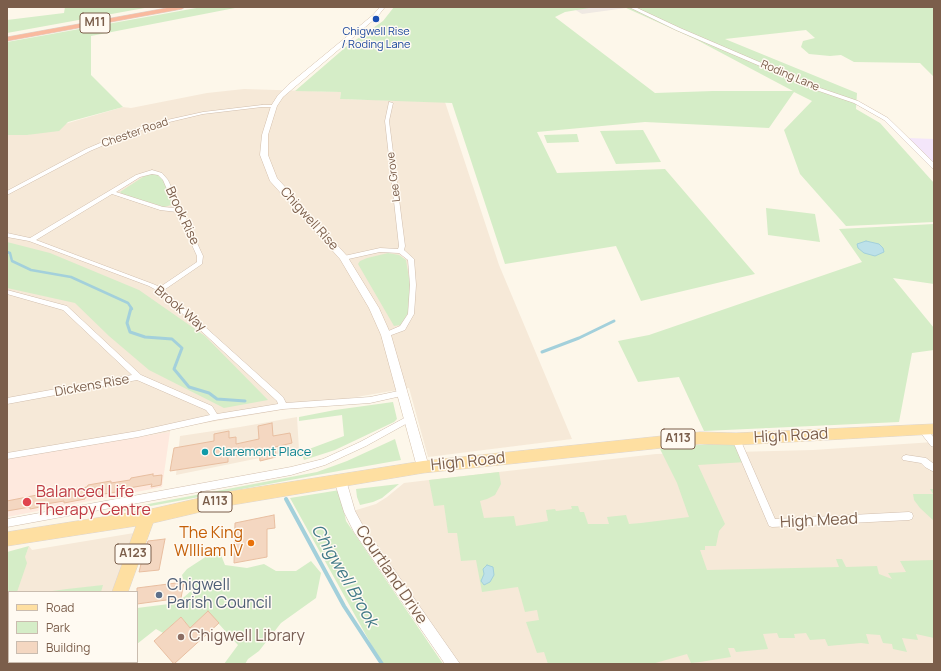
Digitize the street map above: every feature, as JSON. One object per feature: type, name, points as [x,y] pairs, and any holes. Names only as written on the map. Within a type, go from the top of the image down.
[{"type":"highway","name":"M11","points":[[7,36],[162,7]]},
{"type":"highway","name":"M11","points":[[7,39],[182,7]]},
{"type":"main road","name":"Chigwell Rise","points":[[383,7],[375,16],[290,86],[274,106],[265,135],[264,156],[273,179],[344,258],[374,308],[386,336],[423,467]]},
{"type":"main road","name":"High Road","points":[[7,539],[147,517],[226,499],[423,467],[657,441],[700,438],[736,439],[929,430]]},
{"type":"main road","name":"A123","points":[[120,591],[147,517]]},
{"type":"street","name":"Roding Lane","points":[[631,7],[678,29],[818,89],[856,102],[886,119],[934,167]]},
{"type":"street","name":"Lee Grove","points":[[391,103],[387,121],[402,246],[401,251]]},
{"type":"street","name":"Chester Road","points":[[7,193],[88,150],[160,123],[203,113],[274,106]]},
{"type":"street","name":"Brook Rise","points":[[31,240],[138,176],[152,172],[160,174],[165,180],[200,256],[200,263],[160,290]]},
{"type":"street","points":[[112,192],[162,209],[178,210]]},
{"type":"street","name":"Brook Way","points":[[7,235],[31,240],[151,285],[160,290],[280,399],[283,406]]},
{"type":"street","points":[[344,258],[380,250],[401,251],[411,259],[413,285],[411,314],[403,328],[386,336]]},
{"type":"street","points":[[7,292],[65,308],[138,378]]},
{"type":"street","name":"Dickens Rise","points":[[7,401],[138,378],[209,408],[215,417]]},
{"type":"street","points":[[7,456],[138,434],[215,417],[283,406],[370,400],[403,393]]},
{"type":"street","points":[[7,523],[292,471],[325,462],[363,444],[410,418]]},
{"type":"street","points":[[929,430],[934,444]]},
{"type":"street","name":"High Mead","points":[[736,439],[772,524],[909,516]]},
{"type":"street","points":[[906,457],[923,460],[934,468]]},
{"type":"street","name":"Courtland Drive","points":[[340,480],[350,512],[358,528],[453,664]]},
{"type":"street","points":[[98,524],[100,507]]},
{"type":"shaded area","points":[[587,7],[626,8],[582,14],[574,9]]},
{"type":"shaded area","points":[[244,89],[341,92],[340,99],[445,102],[499,265],[572,439],[428,457],[409,388],[170,429],[170,432],[7,458],[7,135],[27,135],[123,107],[131,108],[207,93]]},
{"type":"shaded area","points":[[908,138],[934,139],[934,164]]},
{"type":"shaded area","points":[[297,417],[299,450],[176,475],[180,436]]},
{"type":"shaded area","points":[[170,432],[162,487],[7,517],[7,458]]},
{"type":"shaded area","points":[[934,442],[934,664],[454,664],[350,512],[376,504],[404,483],[429,480],[656,454],[813,450]]},
{"type":"shaded area","points":[[140,532],[118,591],[11,591],[29,546],[32,550]]},
{"type":"green space","points":[[65,7],[150,7],[7,33],[7,20],[64,13]]},
{"type":"green space","points":[[202,7],[240,7],[91,36],[91,75],[123,107],[68,122],[59,131],[27,135],[7,135],[7,42]]},
{"type":"green space","points":[[394,7],[595,7],[565,12],[555,17],[655,93],[793,91],[697,40],[624,7],[934,7],[934,77],[920,63],[854,62],[841,55],[830,56],[809,54],[801,47],[803,41],[815,38],[806,30],[725,39],[857,93],[856,109],[880,123],[934,183],[934,222],[846,226],[800,174],[784,130],[812,101],[794,92],[769,128],[645,122],[537,132],[557,173],[665,169],[755,274],[641,301],[616,246],[505,264],[452,103],[340,99],[341,92],[295,91],[347,46],[383,21]]},
{"type":"green space","points":[[643,130],[661,162],[616,164],[600,131]]},
{"type":"green space","points":[[577,134],[579,142],[547,143],[544,135]]},
{"type":"green space","points":[[152,173],[160,174],[165,180],[175,204],[164,207],[122,194],[120,192],[146,175]]},
{"type":"green space","points":[[766,208],[815,214],[820,242],[768,235]]},
{"type":"green space","points":[[934,224],[934,284],[893,278],[934,328],[934,350],[912,353],[899,422],[704,431],[679,377],[638,382],[618,341],[649,335],[862,262],[839,229]]},
{"type":"green space","points":[[7,242],[50,253],[139,290],[205,336],[268,400],[224,408],[149,370],[109,336],[75,303],[7,288]]},
{"type":"green space","points":[[388,253],[399,255],[406,260],[410,284],[408,313],[401,325],[394,326],[358,264],[360,261],[367,258]]},
{"type":"green space","points":[[393,402],[397,419],[394,422],[335,450],[304,460],[303,457],[295,457],[293,455],[344,436],[342,415],[299,421],[299,417],[335,410]]},
{"type":"green space","points":[[395,439],[401,460],[124,511],[122,509],[317,472],[347,461]]},
{"type":"green space","points":[[737,441],[746,462],[698,465],[725,524],[719,531],[716,546],[705,546],[705,550],[700,550],[707,570],[839,567],[836,559],[842,559],[846,567],[877,566],[879,574],[892,579],[888,573],[906,572],[900,561],[934,560],[934,638],[916,634],[918,640],[902,638],[907,652],[893,649],[892,644],[883,643],[880,635],[866,634],[869,644],[861,643],[828,646],[825,639],[810,640],[806,633],[794,634],[795,638],[779,638],[777,633],[763,634],[768,649],[736,652],[734,648],[728,648],[731,657],[700,662],[691,663],[687,654],[652,664],[548,664],[544,652],[537,653],[526,622],[539,620],[537,610],[525,612],[518,587],[482,592],[476,560],[461,561],[457,533],[448,533],[444,505],[434,506],[429,480],[499,472],[501,484],[495,495],[480,501],[484,518],[514,516],[516,526],[548,521],[546,510],[555,509],[556,511],[572,509],[571,506],[578,506],[580,512],[584,512],[588,524],[609,524],[607,517],[626,515],[629,524],[689,517],[677,483],[660,449]]},
{"type":"green space","points":[[399,484],[382,498],[360,505],[356,489]]},
{"type":"green space","points":[[930,489],[934,489],[934,521],[920,508],[914,500],[913,494],[933,494]]},
{"type":"green space","points":[[340,490],[346,521],[443,664],[382,664],[290,498]]},
{"type":"green space","points":[[29,546],[25,557],[27,563],[17,591],[8,591],[7,642],[7,552]]},
{"type":"green space","points":[[221,555],[225,565],[247,568],[264,564],[276,571],[296,571],[311,561],[321,573],[316,598],[281,623],[259,651],[248,659],[245,664],[224,664],[238,645],[208,612],[190,628],[181,617],[163,633],[156,629],[138,643],[138,608],[177,603],[191,591],[184,582],[182,575],[187,569],[207,556]]},
{"type":"green space","points":[[103,585],[101,591],[52,591]]},
{"type":"water","points":[[866,241],[879,244],[883,248],[884,252],[875,256],[864,253],[858,248],[857,244]]},
{"type":"water","points":[[487,565],[493,567],[494,575],[490,582],[484,585],[481,581],[484,574],[483,569]]},
{"type":"building","points":[[272,423],[273,436],[290,433],[292,443],[275,447],[276,457],[260,461],[259,451],[228,457],[228,462],[170,471],[174,448],[214,441],[214,434],[229,431],[229,438],[236,437],[236,444],[259,439],[258,426]]},
{"type":"building","points":[[153,474],[153,476],[162,475],[161,485],[151,487],[152,484],[129,488],[129,490],[85,497],[85,499],[64,503],[64,501],[40,505],[40,507],[30,509],[30,507],[7,511],[7,501],[67,489],[67,491],[111,481],[111,483],[130,480],[131,478]]},
{"type":"building","name":"The King WIlliam IV","points":[[274,515],[275,528],[267,529],[267,557],[234,563],[235,523]]},
{"type":"building","points":[[165,539],[159,570],[139,572],[148,541]]},
{"type":"building","name":"Chigwell Parish Council","points":[[184,582],[181,598],[138,604],[137,588]]},
{"type":"building","name":"Chigwell Library","points":[[208,611],[219,623],[174,664],[154,641],[181,617],[190,628]]},
{"type":"waterway","name":"Chigwell Brook","points":[[7,252],[10,253],[12,261],[31,270],[71,277],[128,303],[132,309]]},
{"type":"waterway","name":"Chigwell Brook","points":[[131,308],[127,323],[130,332],[145,337],[172,339],[182,348],[174,369],[189,387],[209,393],[217,399],[245,401]]},
{"type":"waterway","points":[[542,352],[579,338],[614,321]]},
{"type":"waterway","name":"Chigwell Brook","points":[[286,499],[344,606],[382,664]]},
{"type":"place","name":"Chigwell Rise / Roding Lane","points":[[376,19]]},
{"type":"place","name":"Claremont Place","points":[[205,452]]},
{"type":"place","name":"Balanced Life Therapy Centre","points":[[27,502]]},
{"type":"place","name":"The King WIlliam IV","points":[[251,543]]},
{"type":"place","name":"Chigwell Parish Council","points":[[159,595]]},
{"type":"place","name":"Chigwell Library","points":[[181,637]]}]
